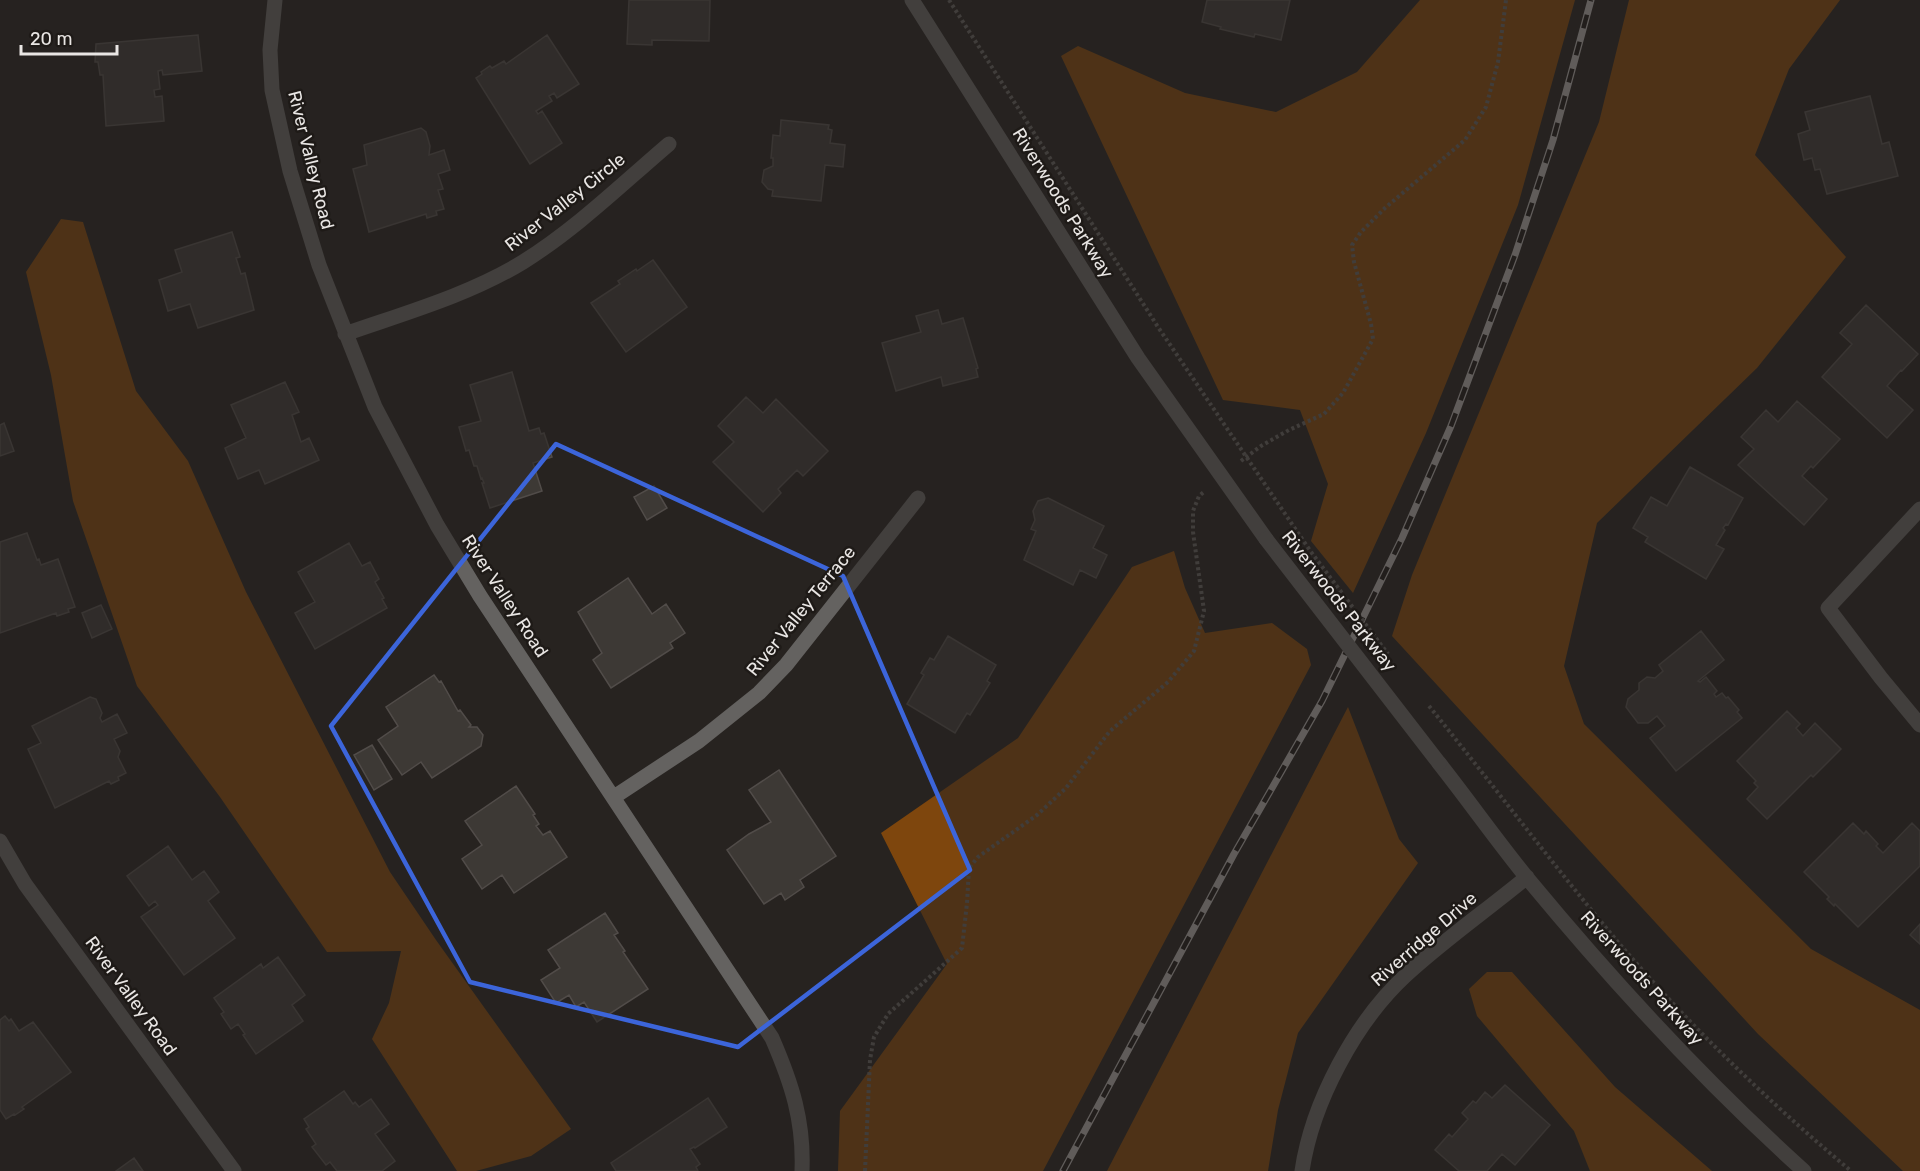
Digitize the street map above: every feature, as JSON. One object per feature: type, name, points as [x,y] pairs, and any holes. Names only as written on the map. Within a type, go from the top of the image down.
[{"type":"street","name":"River Valley Road","points":[[274,0],[270,50],[272,90],[290,171],[319,265],[375,407],[437,525],[480,596],[772,1038],[787,1072],[796,1103],[802,1136],[802,1171]]},
{"type":"street","name":"Riverwoods Parkway","points":[[912,0],[1138,358],[1266,539],[1527,877],[1600,964],[1667,1038],[1754,1126],[1804,1171]]},
{"type":"street","name":"River Valley Circle","points":[[345,334],[462,292],[523,262],[571,227],[669,144]]},
{"type":"street","name":"River Valley Terrace","points":[[614,797],[699,741],[759,693],[786,665],[918,498]]},
{"type":"street","points":[[1920,510],[1828,608],[1920,725]]},
{"type":"street","name":"River Valley Road","points":[[0,841],[25,884],[234,1171]]},
{"type":"street","name":"Riverridge Drive","points":[[1302,1171],[1313,1127],[1325,1095],[1358,1034],[1381,1001],[1405,976],[1527,877]]},
{"type":"path","points":[[949,0],[1158,327],[1311,552],[1394,661]]},
{"type":"path","points":[[865,1171],[870,1060],[874,1037],[888,1014],[962,948],[968,903],[969,868],[978,857],[1037,815],[1066,788],[1110,731],[1168,682],[1194,651],[1204,611],[1193,532],[1193,511],[1199,496],[1220,476],[1261,446],[1323,414],[1342,393],[1373,339],[1352,245],[1360,232],[1385,208],[1465,140],[1486,107],[1498,62],[1506,0]]},
{"type":"path","points":[[1422,697],[1539,846],[1624,949],[1690,1021],[1760,1089],[1851,1171]]},
{"type":"highlighted area","points":[[556,444],[843,576],[970,870],[738,1047],[470,982],[331,726]]},
{"type":"shaded area","points":[[1420,0],[1575,0],[1518,205],[1426,433],[1353,593],[1311,541],[1328,484],[1300,410],[1223,400],[1061,56],[1078,46],[1185,93],[1276,112],[1357,72]]},
{"type":"shaded area","points":[[1629,0],[1840,0],[1789,69],[1755,155],[1846,257],[1757,368],[1597,523],[1564,666],[1584,724],[1811,949],[1920,1010],[1920,1171],[1903,1171],[1758,1034],[1392,636],[1412,575],[1599,122]]},
{"type":"shaded area","points":[[61,219],[83,222],[136,391],[188,461],[246,592],[390,872],[571,1129],[531,1156],[476,1171],[457,1171],[372,1039],[389,1003],[401,951],[327,952],[220,797],[137,686],[73,501],[51,375],[26,272]]},
{"type":"shaded area","points":[[1174,551],[1185,588],[1205,633],[1272,623],[1307,649],[1311,665],[1043,1171],[838,1171],[840,1111],[947,964],[881,833],[1018,738],[1132,567]]},
{"type":"shaded area","points":[[1348,707],[1399,839],[1418,863],[1298,1033],[1278,1110],[1268,1171],[1107,1171]]},
{"type":"shaded area","points":[[1487,972],[1512,972],[1615,1087],[1712,1171],[1590,1171],[1574,1131],[1477,1016],[1469,989]]},
{"type":"building","points":[[629,0],[710,0],[709,41],[652,40],[652,45],[627,44]]},
{"type":"building","points":[[1207,0],[1290,0],[1281,40],[1255,34],[1254,37],[1202,22]]},
{"type":"building","points":[[198,35],[202,71],[163,75],[162,70],[158,71],[160,89],[154,90],[155,97],[162,96],[164,121],[106,126],[103,75],[100,75],[98,62],[95,62],[96,44]]},
{"type":"building","points":[[547,35],[579,84],[557,98],[554,93],[549,96],[552,101],[536,111],[538,114],[542,111],[562,143],[530,164],[476,78],[490,66],[492,68],[504,61],[506,64]]},
{"type":"building","points":[[1870,96],[1882,144],[1889,142],[1898,176],[1827,194],[1820,169],[1815,170],[1812,158],[1804,160],[1798,134],[1810,130],[1805,112]]},
{"type":"building","points":[[781,120],[829,125],[828,129],[832,130],[830,143],[845,145],[843,167],[825,165],[821,201],[772,196],[773,190],[768,189],[762,182],[764,170],[773,166],[773,158],[771,158],[773,135],[780,136]]},
{"type":"building","points":[[421,128],[426,132],[430,146],[429,155],[444,150],[450,170],[438,174],[443,189],[438,190],[444,209],[436,211],[437,215],[427,218],[426,214],[369,232],[353,169],[367,165],[364,145]]},
{"type":"building","points":[[232,232],[240,257],[236,258],[241,274],[245,273],[254,310],[198,328],[190,304],[168,311],[159,280],[182,272],[175,250]]},
{"type":"building","points":[[653,260],[687,307],[626,352],[591,303],[620,284],[618,281]]},
{"type":"building","points":[[1866,305],[1918,354],[1887,386],[1913,410],[1887,438],[1822,377],[1852,344],[1840,333]]},
{"type":"building","points":[[938,310],[942,324],[963,318],[978,368],[976,369],[978,377],[943,386],[941,377],[896,391],[882,343],[921,332],[916,316]]},
{"type":"building","points":[[512,372],[529,431],[539,428],[541,434],[544,433],[552,457],[533,463],[542,491],[490,508],[482,483],[484,483],[477,466],[474,466],[469,450],[466,451],[459,427],[481,421],[470,385]]},
{"type":"building","points":[[285,382],[299,412],[292,415],[301,442],[309,438],[319,460],[265,484],[259,470],[238,479],[225,448],[246,438],[231,405]]},
{"type":"building","points":[[746,397],[763,413],[776,399],[828,451],[803,476],[797,470],[778,489],[781,493],[763,512],[713,462],[734,442],[718,426]]},
{"type":"building","points":[[1797,401],[1840,439],[1813,468],[1811,466],[1802,476],[1827,499],[1804,525],[1738,465],[1754,449],[1741,437],[1766,410],[1778,422]]},
{"type":"building","points":[[4,423],[14,451],[0,456],[0,425]]},
{"type":"building","points":[[1690,467],[1743,498],[1728,525],[1726,524],[1723,528],[1725,530],[1716,545],[1724,549],[1706,579],[1645,542],[1648,537],[1633,528],[1651,497],[1667,506]]},
{"type":"building","points":[[654,486],[667,508],[647,520],[634,497]]},
{"type":"building","points":[[1048,498],[1104,526],[1093,548],[1107,555],[1096,578],[1080,570],[1073,585],[1024,560],[1036,531],[1031,529],[1035,520],[1033,511],[1038,501]]},
{"type":"building","points":[[27,533],[41,565],[58,559],[75,607],[68,609],[69,612],[57,616],[56,613],[0,633],[0,542]]},
{"type":"building","points":[[349,543],[362,566],[370,562],[379,579],[375,582],[387,608],[315,649],[295,613],[315,602],[298,572]]},
{"type":"building","points":[[628,578],[652,614],[666,604],[685,633],[670,643],[673,648],[611,688],[593,660],[602,653],[578,612]]},
{"type":"building","points":[[101,605],[112,629],[92,638],[82,613]]},
{"type":"building","points":[[1701,631],[1724,660],[1698,681],[1706,677],[1717,691],[1714,694],[1716,697],[1722,693],[1726,698],[1728,697],[1739,710],[1737,712],[1742,718],[1676,771],[1650,738],[1665,726],[1657,716],[1648,723],[1638,723],[1626,707],[1628,699],[1639,690],[1639,683],[1647,677],[1655,678],[1663,671],[1659,665]]},
{"type":"building","points":[[948,636],[996,665],[987,681],[990,683],[970,715],[967,713],[955,733],[907,704],[924,675],[921,673],[930,658],[934,660]]},
{"type":"building","points":[[434,675],[439,682],[441,681],[458,711],[460,710],[471,725],[469,727],[477,727],[483,735],[481,746],[432,778],[421,762],[402,775],[378,740],[398,726],[386,707]]},
{"type":"building","points":[[90,697],[96,699],[102,713],[100,718],[102,722],[117,714],[127,733],[114,739],[120,751],[118,757],[126,773],[111,784],[109,781],[55,808],[28,749],[41,743],[32,726]]},
{"type":"building","points":[[1787,711],[1800,724],[1796,728],[1803,736],[1815,723],[1841,749],[1767,819],[1747,799],[1758,787],[1754,783],[1756,781],[1737,761]]},
{"type":"building","points":[[372,745],[392,779],[374,790],[354,755]]},
{"type":"building","points":[[779,770],[836,856],[800,880],[804,887],[785,900],[781,893],[764,904],[727,850],[771,822],[749,790]]},
{"type":"building","points":[[516,786],[535,814],[533,815],[539,824],[536,826],[543,835],[550,831],[567,857],[514,893],[502,875],[482,889],[462,859],[482,845],[465,821]]},
{"type":"building","points":[[1853,823],[1864,834],[1866,831],[1883,853],[1912,823],[1920,831],[1920,866],[1858,927],[1827,899],[1829,897],[1804,872]]},
{"type":"building","points":[[168,846],[192,880],[204,871],[219,892],[208,901],[235,938],[184,975],[141,917],[158,905],[155,901],[149,906],[127,876]]},
{"type":"building","points":[[605,913],[618,933],[614,935],[625,951],[623,952],[648,989],[597,1022],[584,1002],[576,1007],[569,995],[556,1003],[541,980],[560,968],[548,950]]},
{"type":"building","points":[[1920,924],[1920,944],[1910,935]]},
{"type":"building","points":[[278,957],[305,995],[292,1005],[303,1021],[256,1054],[238,1024],[231,1029],[221,1014],[224,1012],[214,998],[261,964],[263,968]]},
{"type":"building","points":[[5,1016],[9,1021],[11,1019],[19,1031],[33,1022],[71,1072],[22,1107],[24,1109],[6,1119],[0,1110],[0,1020]]},
{"type":"building","points":[[1505,1085],[1550,1125],[1515,1165],[1502,1154],[1487,1171],[1459,1171],[1435,1150],[1449,1134],[1452,1137],[1468,1119],[1462,1113],[1473,1101],[1476,1103],[1485,1092],[1492,1098]]},
{"type":"building","points":[[344,1091],[353,1104],[355,1102],[359,1107],[371,1099],[389,1124],[375,1134],[395,1161],[382,1171],[337,1171],[330,1162],[326,1165],[312,1147],[316,1144],[306,1129],[309,1127],[304,1119]]},
{"type":"building","points":[[708,1098],[727,1127],[690,1149],[700,1164],[696,1167],[698,1171],[616,1171],[611,1163]]},
{"type":"building","points":[[134,1158],[143,1171],[116,1171]]},
{"type":"railway","points":[[1063,1171],[1234,854],[1322,701],[1402,538],[1451,426],[1515,255],[1553,140],[1591,0]]}]
